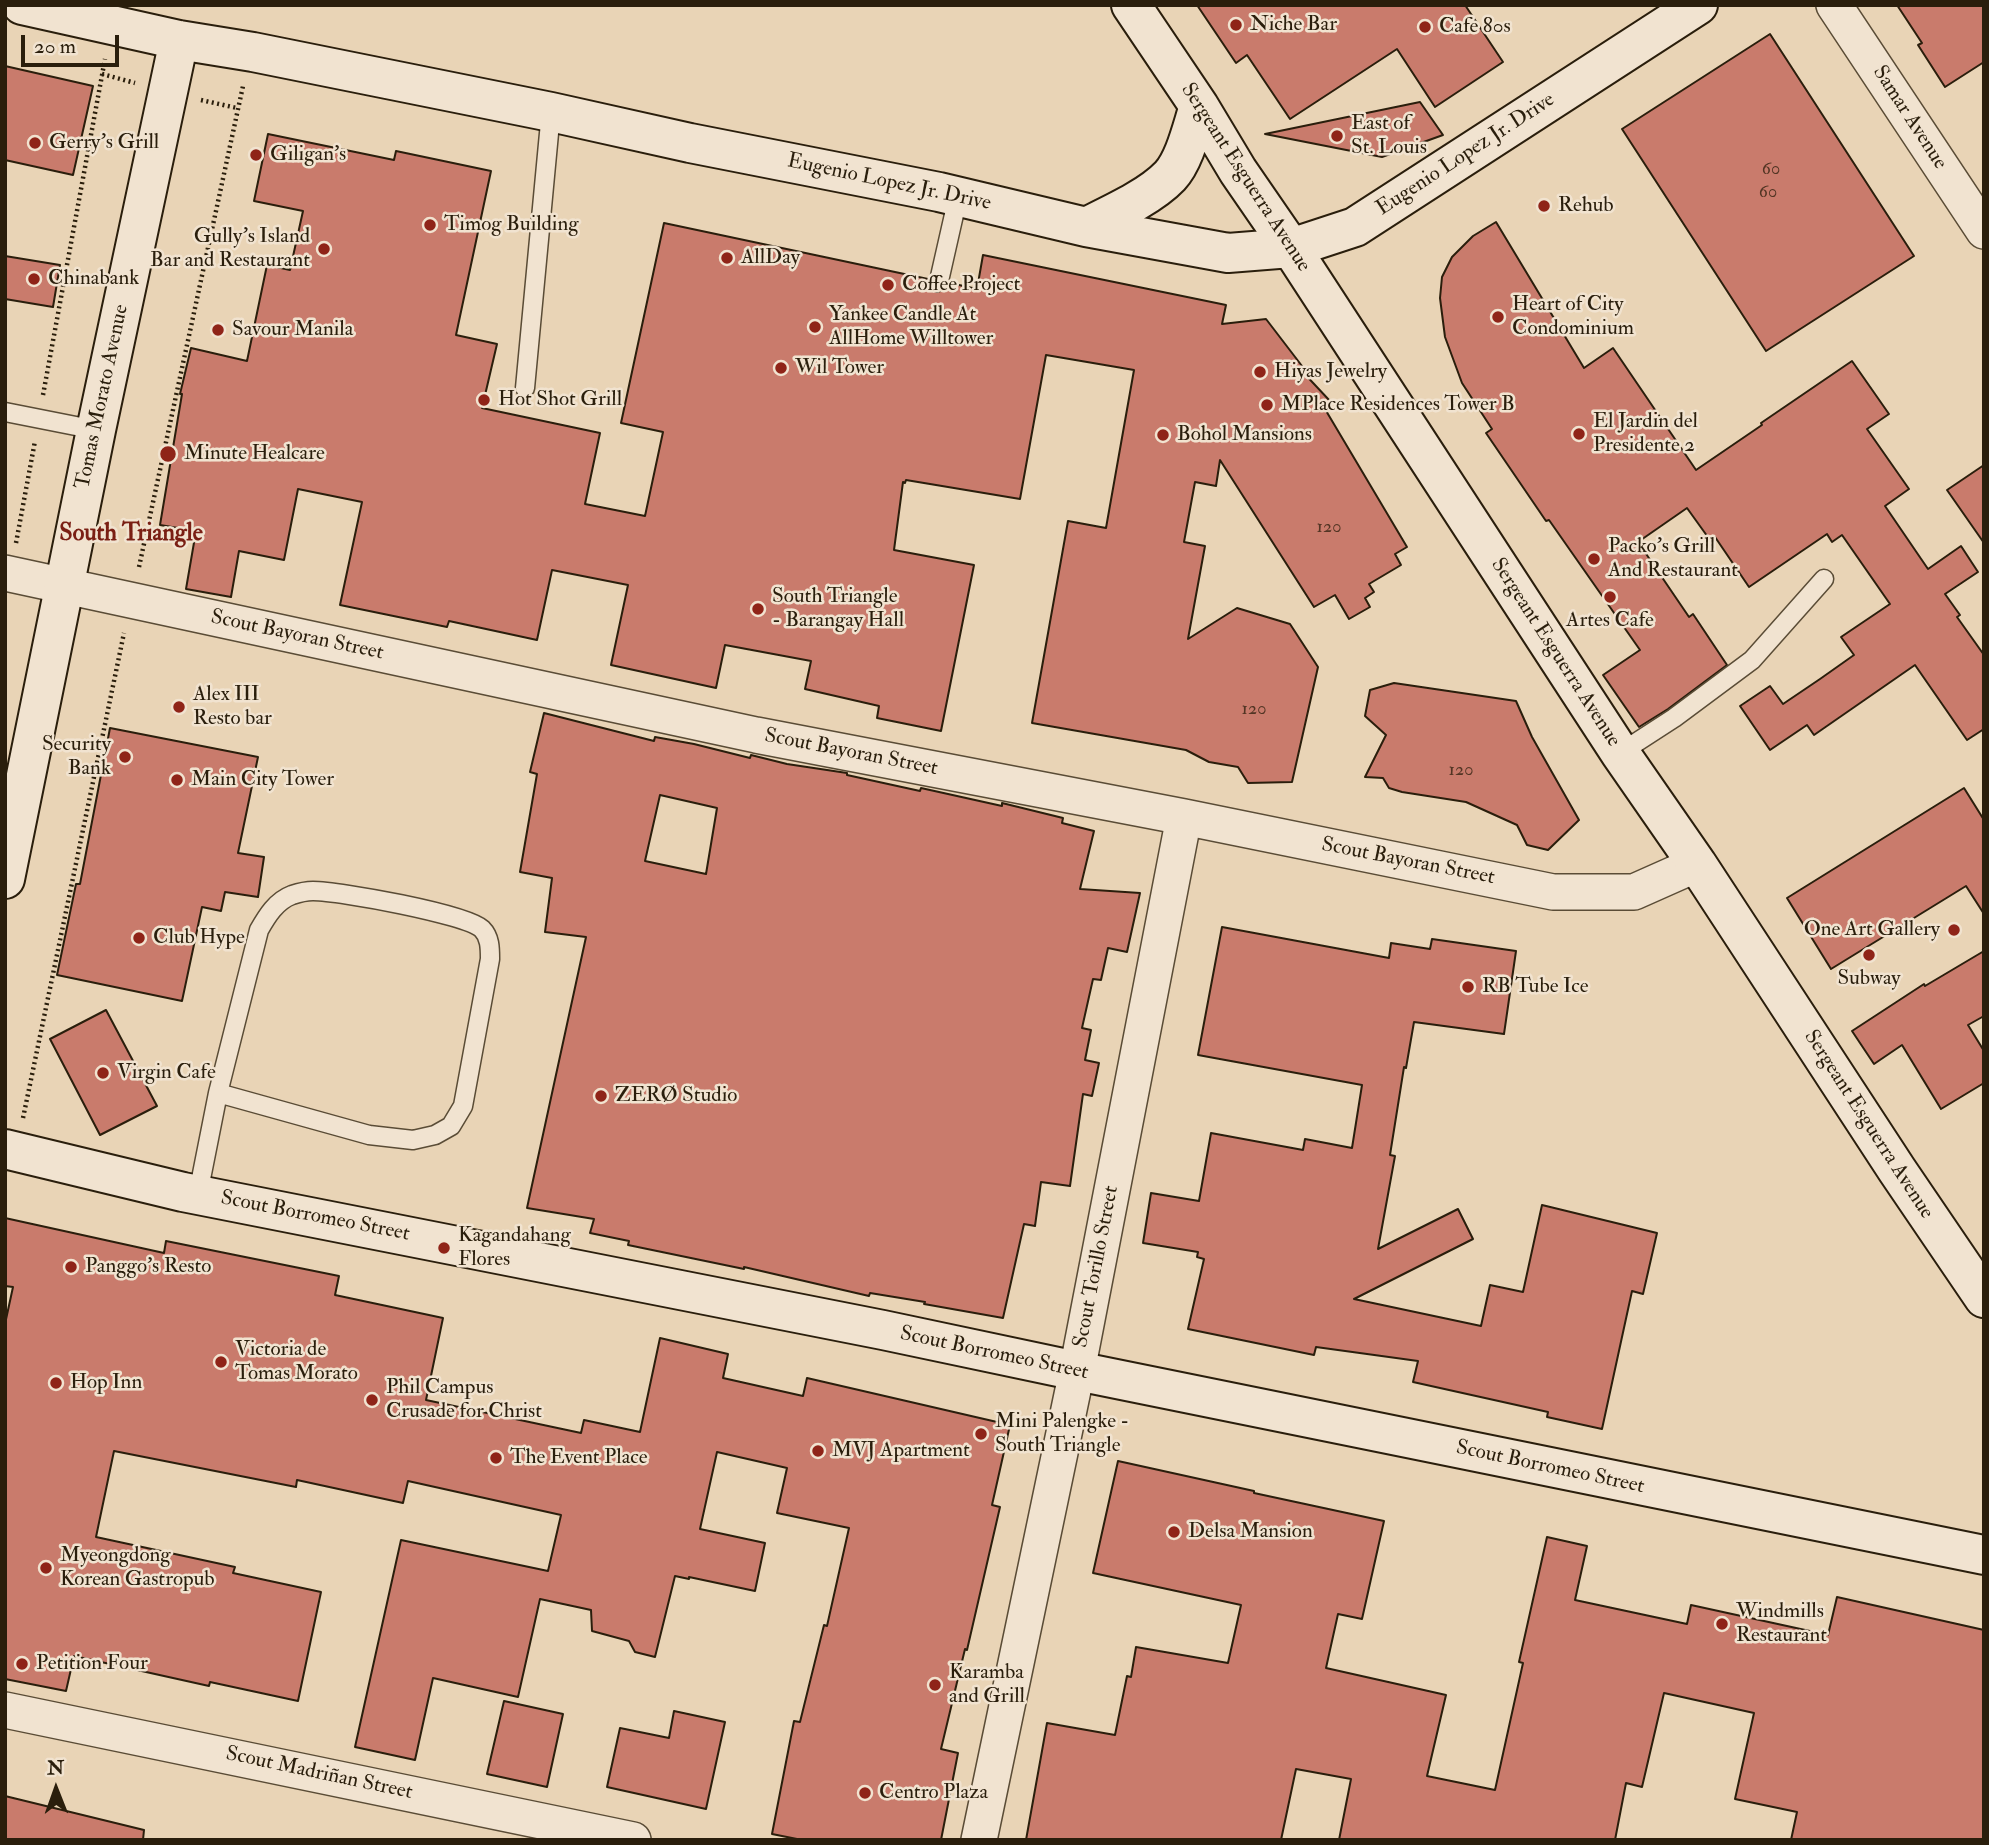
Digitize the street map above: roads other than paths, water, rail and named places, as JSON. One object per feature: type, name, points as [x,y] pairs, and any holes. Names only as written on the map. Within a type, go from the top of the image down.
[{"type":"street","name":"Eugenio Lopez Jr. Drive","points":[[22,5],[179,40],[551,111],[690,143],[958,197],[1086,228],[1228,253],[1291,248],[1355,227],[1698,5]]},
{"type":"street","name":"Sergeant Esguerra Avenue","points":[[1131,5],[1620,753],[1697,864],[1984,1298]]},
{"type":"street","name":"Samar Avenue","points":[[1835,5],[1984,231]]},
{"type":"street","name":"Tomas Morato Avenue","points":[[6,876],[96,430],[179,40]]},
{"type":"street","points":[[1086,228],[1136,202],[1170,176],[1184,151],[1199,106]]},
{"type":"street","name":"Scout Bayoran Street","points":[[8,573],[756,735],[1553,891],[1634,892],[1697,864]]},
{"type":"street","name":"Scout Torillo Street","points":[[979,1840],[1077,1371],[1184,817]]},
{"type":"street","name":"Scout Borromeo Street","points":[[11,1151],[198,1194],[869,1327],[1984,1555]]},
{"type":"street","name":"Scout Madriñan Street","points":[[5,1710],[633,1840]]},
{"type":"lane","points":[[526,388],[551,111]]},
{"type":"lane","points":[[939,281],[958,197]]},
{"type":"lane","points":[[5,412],[96,430]]},
{"type":"lane","points":[[1620,753],[1674,718],[1752,660],[1824,579]]},
{"type":"lane","points":[[198,1194],[218,1093],[259,930],[271,910],[289,896],[310,891],[347,894],[475,923],[484,931],[490,945],[490,960],[463,1106],[451,1126],[435,1135],[413,1140],[369,1135],[218,1093]]},
{"type":"place","name":"Niche Bar","points":[[1236,25]]},
{"type":"place","name":"Cafe 80s","points":[[1425,27]]},
{"type":"place","name":"East of St. Louis","points":[[1337,136]]},
{"type":"place","name":"Gerry's Grill","points":[[35,143]]},
{"type":"place","name":"Giligan's","points":[[256,155]]},
{"type":"place","name":"Rehub","points":[[1544,206]]},
{"type":"place","name":"Timog Building","points":[[430,225]]},
{"type":"place","name":"Gully's Island Bar and Restaurant","points":[[324,249]]},
{"type":"place","name":"AllDay","points":[[727,258]]},
{"type":"place","name":"Chinabank","points":[[34,279]]},
{"type":"place","name":"Coffee Project","points":[[888,285]]},
{"type":"place","name":"Heart of City Condominium","points":[[1498,317]]},
{"type":"place","name":"Yankee Candle At AllHome Willtower","points":[[815,327]]},
{"type":"place","name":"Savour Manila","points":[[218,330]]},
{"type":"place","name":"Wil Tower","points":[[781,368]]},
{"type":"place","name":"Hiyas Jewelry","points":[[1260,372]]},
{"type":"place","name":"Hot Shot Grill","points":[[484,400]]},
{"type":"place","name":"MPlace Residences Tower B","points":[[1267,405]]},
{"type":"place","name":"El Jardin del Presidente 2","points":[[1579,434]]},
{"type":"place","name":"Bohol Mansions","points":[[1163,435]]},
{"type":"place","name":"Minute Healcare","points":[[168,454]]},
{"type":"place","name":"Packo's Grill And Restaurant","points":[[1594,559]]},
{"type":"place","name":"Artes Cafe","points":[[1610,597]]},
{"type":"place","name":"South Triangle - Barangay Hall","points":[[758,609]]},
{"type":"place","name":"Alex III Resto bar","points":[[179,707]]},
{"type":"place","name":"Security Bank","points":[[125,757]]},
{"type":"place","name":"Main City Tower","points":[[177,780]]},
{"type":"place","name":"One Art Gallery","points":[[1954,930]]},
{"type":"place","name":"Club Hype","points":[[139,938]]},
{"type":"place","name":"Subway","points":[[1869,955]]},
{"type":"place","name":"RB Tube Ice","points":[[1468,987]]},
{"type":"place","name":"Virgin Cafe","points":[[103,1073]]},
{"type":"place","name":"ZERØ Studio","points":[[601,1096]]},
{"type":"place","name":"Kagandahang Flores","points":[[444,1248]]},
{"type":"place","name":"Panggo's Resto","points":[[71,1267]]},
{"type":"place","name":"Victoria de Tomas Morato","points":[[221,1362]]},
{"type":"place","name":"Hop Inn","points":[[56,1383]]},
{"type":"place","name":"Phil Campus Crusade for Christ","points":[[372,1400]]},
{"type":"place","name":"Mini Palengke - South Triangle","points":[[981,1434]]},
{"type":"place","name":"MVJ Apartment","points":[[818,1451]]},
{"type":"place","name":"The Event Place","points":[[496,1458]]},
{"type":"place","name":"Delsa Mansion","points":[[1174,1532]]},
{"type":"place","name":"Myeongdong Korean Gastropub","points":[[46,1568]]},
{"type":"place","name":"Windmills Restaurant","points":[[1722,1624]]},
{"type":"place","name":"Petition Four","points":[[22,1664]]},
{"type":"place","name":"Karamba and Grill","points":[[935,1685]]},
{"type":"place","name":"Centro Plaza","points":[[865,1793]]},
{"type":"district","name":"South Triangle","points":[[131,535]]}]
